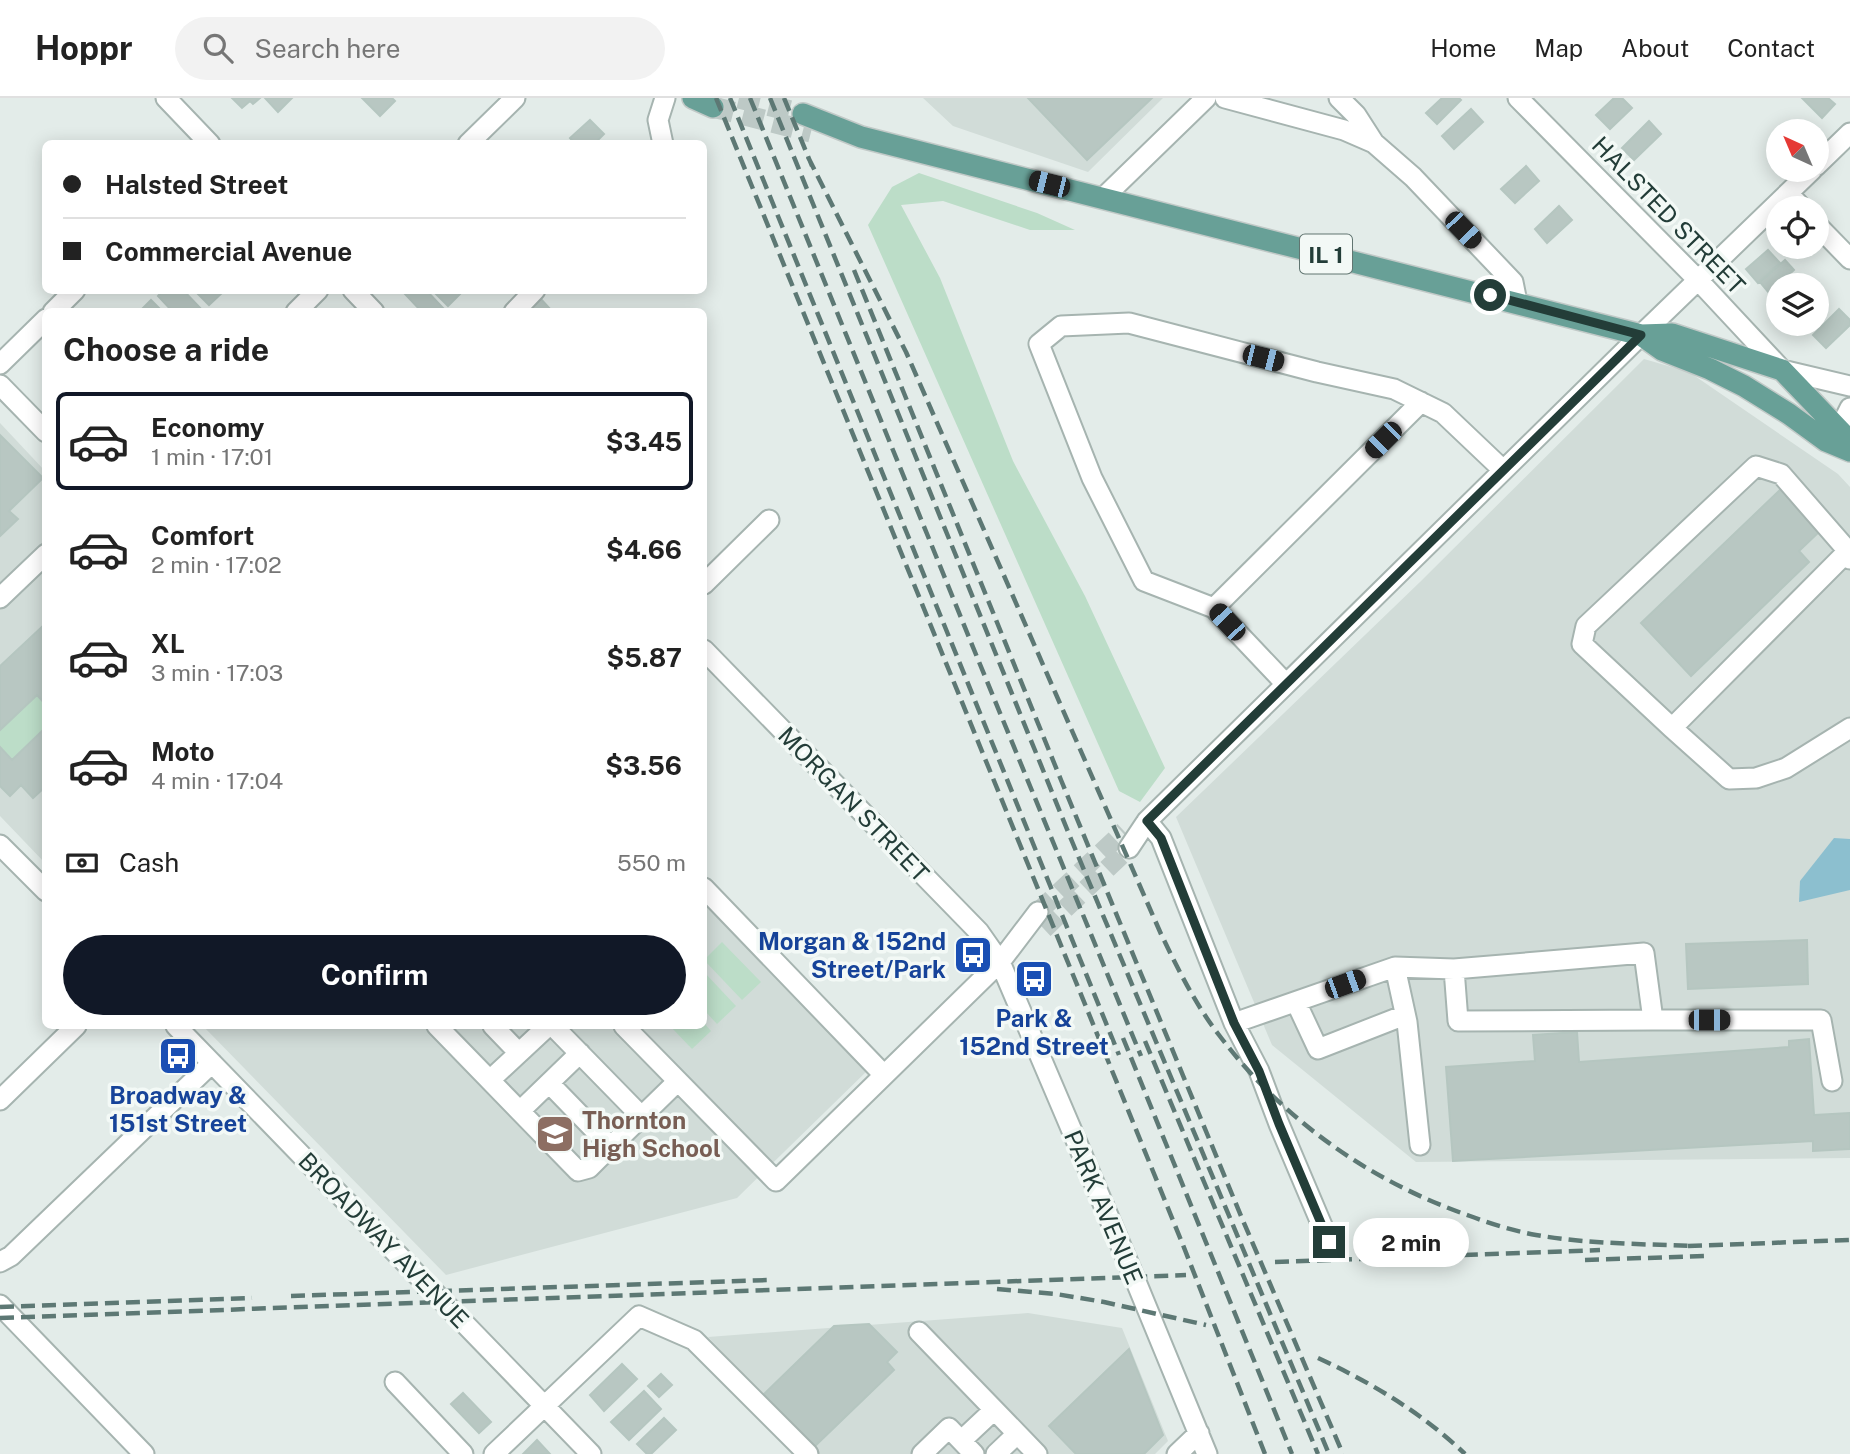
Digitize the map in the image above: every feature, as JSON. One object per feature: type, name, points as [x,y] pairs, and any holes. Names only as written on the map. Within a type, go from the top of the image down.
[{"type":"main road","points":[[693,98],[713,107]]},
{"type":"main road","name":"HALSTED STREET","points":[[807,123],[1641,335],[1672,334],[1782,370],[1849,447]]},
{"type":"main road","name":"HALSTED STREET","points":[[1641,335],[1662,350],[1744,386],[1789,414],[1826,442],[1849,447]]},
{"type":"street","points":[[166,98],[206,140]]},
{"type":"street","points":[[472,140],[515,98]]},
{"type":"street","points":[[662,140],[659,120],[665,98]]},
{"type":"street","points":[[1103,198],[1206,98]]},
{"type":"street","points":[[1226,98],[1344,130],[1374,143]]},
{"type":"street","points":[[1339,98],[1356,115],[1374,143],[1413,177],[1513,282],[1517,302]]},
{"type":"street","name":"HALSTED STREET","points":[[1518,98],[1698,280],[1782,370]]},
{"type":"street","points":[[1829,153],[1850,133]]},
{"type":"street","points":[[1127,839],[1799,182]]},
{"type":"street","points":[[1788,193],[1791,196]]},
{"type":"street","points":[[1829,237],[1850,259]]},
{"type":"street","points":[[57,308],[71,294]]},
{"type":"street","points":[[300,308],[314,294]]},
{"type":"street","points":[[357,294],[370,308]]},
{"type":"street","points":[[518,308],[531,294]]},
{"type":"street","points":[[0,364],[42,323]]},
{"type":"street","points":[[1286,684],[1214,608],[1143,581],[1092,478],[1039,344],[1061,326],[1129,323],[1317,372],[1394,389],[1443,413],[1503,470]]},
{"type":"street","points":[[1782,370],[1850,386]]},
{"type":"street","points":[[0,385],[42,428]]},
{"type":"street","points":[[1214,608],[1421,402]]},
{"type":"street","points":[[1849,447],[1844,420],[1850,408]]},
{"type":"street","points":[[1672,728],[1849,555],[1781,474],[1756,466],[1586,626],[1583,644],[1672,728],[1729,779],[1756,778],[1786,768],[1850,728]]},
{"type":"street","points":[[707,581],[769,520]]},
{"type":"street","points":[[0,598],[42,558]]},
{"type":"street","name":"MORGAN STREET","points":[[707,653],[979,932],[1000,962]]},
{"type":"street","points":[[1147,821],[1161,838],[1234,1023],[1259,1071],[1329,1242]]},
{"type":"street","points":[[0,845],[42,887]]},
{"type":"street","points":[[707,891],[884,1075]]},
{"type":"street","points":[[627,1029],[776,1181],[1041,921]]},
{"type":"street","points":[[1234,1023],[1395,967],[1454,969],[1644,953],[1653,1020]]},
{"type":"street","name":"PARK AVENUE","points":[[1000,962],[1207,1454]]},
{"type":"street","points":[[1395,967],[1405,1016],[1420,1145]]},
{"type":"street","points":[[1454,969],[1458,1021],[1821,1020],[1832,1081]]},
{"type":"street","points":[[1296,1002],[1318,1049],[1405,1016]]},
{"type":"street","points":[[4,1088],[73,1029]]},
{"type":"street","name":"BROADWAY AVENUE","points":[[179,1029],[592,1454]]},
{"type":"street","points":[[440,1029],[578,1171],[589,1168],[678,1081]]},
{"type":"street","points":[[496,1029],[519,1053]]},
{"type":"street","points":[[490,1080],[547,1029]]},
{"type":"street","points":[[553,1029],[642,1117]]},
{"type":"street","points":[[520,1111],[580,1053]]},
{"type":"street","points":[[0,1262],[11,1256],[212,1063]]},
{"type":"street","points":[[549,1083],[611,1147]]},
{"type":"street","points":[[0,1305],[144,1454]]},
{"type":"street","points":[[494,1454],[639,1315],[694,1340],[808,1454]]},
{"type":"street","points":[[919,1332],[1037,1454]]},
{"type":"street","points":[[395,1382],[463,1454]]},
{"type":"street","points":[[922,1454],[949,1428],[968,1447],[994,1410]]},
{"type":"street","points":[[1177,1454],[1199,1433]]},
{"type":"street","points":[[996,1454],[1017,1434]]},
{"type":"shaded area","points":[[923,98],[1163,98],[1088,172],[953,126]]},
{"type":"shaded area","points":[[1644,359],[1689,372],[1838,474],[1850,487],[1850,1158],[1416,1162],[1272,1045],[1176,817],[1420,582]]},
{"type":"shaded area","points":[[0,423],[42,468],[42,860],[0,816]]},
{"type":"shaded area","name":"Thornton High School","points":[[707,903],[868,1070],[737,1198],[446,1275],[206,1029],[707,1029]]},
{"type":"shaded area","points":[[1028,1313],[1122,1328],[1168,1441],[1155,1454],[819,1454],[708,1337]]},
{"type":"green space","points":[[919,173],[1037,213],[1075,230],[1030,230],[943,201],[901,205],[940,278],[1013,461],[1085,596],[1165,768],[1140,802],[1119,791],[868,225],[892,187]]},
{"type":"green space","points":[[37,695],[42,701],[42,730],[12,760],[0,747],[0,730]]},
{"type":"green space","points":[[722,942],[761,982],[742,1000],[707,963],[707,957]]},
{"type":"green space","points":[[707,975],[736,1006],[717,1024],[707,1013]]},
{"type":"green space","points":[[707,1026],[711,1031],[692,1049],[673,1029],[707,1029]]},
{"type":"water","points":[[1834,838],[1850,839],[1850,890],[1799,902],[1800,881]]},
{"type":"building","points":[[232,98],[260,98],[253,104],[250,101],[242,108]]},
{"type":"building","points":[[265,98],[292,98],[278,112]]},
{"type":"building","points":[[362,98],[392,98],[395,101],[380,116]]},
{"type":"building","points":[[1028,98],[1152,98],[1087,160]]},
{"type":"building","points":[[1442,98],[1461,100],[1437,124],[1426,113]]},
{"type":"building","points":[[1614,98],[1622,98],[1632,108],[1610,129],[1596,115]]},
{"type":"building","points":[[1802,98],[1828,98],[1835,104],[1822,118]]},
{"type":"building","points":[[1471,109],[1483,122],[1454,149],[1442,136]]},
{"type":"building","points":[[590,120],[604,134],[598,140],[570,138]]},
{"type":"building","points":[[1649,121],[1661,134],[1634,160],[1622,148]]},
{"type":"building","points":[[1526,166],[1539,181],[1515,203],[1501,189]]},
{"type":"building","points":[[1559,206],[1572,220],[1547,243],[1535,229]]},
{"type":"building","points":[[1766,252],[1766,259],[1776,259],[1780,263],[1758,283],[1746,269]]},
{"type":"building","points":[[1785,260],[1794,270],[1791,273],[1770,273]]},
{"type":"building","points":[[1766,277],[1766,289],[1760,282]]},
{"type":"building","points":[[187,294],[200,308],[169,308],[158,296]]},
{"type":"building","points":[[198,294],[221,294],[209,305]]},
{"type":"building","points":[[405,294],[430,294],[443,308],[418,308]]},
{"type":"building","points":[[436,294],[460,294],[448,306]]},
{"type":"building","points":[[539,297],[549,308],[529,308]]},
{"type":"building","points":[[151,300],[159,308],[143,308]]},
{"type":"building","points":[[1839,309],[1850,320],[1850,325],[1826,348],[1814,336],[1829,336],[1829,319]]},
{"type":"building","points":[[0,435],[42,479],[9,511],[18,519],[0,536]]},
{"type":"building","points":[[1781,489],[1820,531],[1799,551],[1809,562],[1691,676],[1641,623]]},
{"type":"building","points":[[42,627],[42,701],[37,695],[0,730],[0,666]]},
{"type":"building","points":[[42,731],[42,790],[33,798],[21,785],[10,796],[0,786],[0,747],[12,760]]},
{"type":"building","points":[[1807,940],[1808,984],[1688,989],[1686,944]]},
{"type":"building","points":[[1577,1032],[1579,1062],[1789,1047],[1789,1041],[1809,1039],[1814,1115],[1850,1113],[1850,1149],[1813,1151],[1813,1141],[1453,1161],[1446,1067],[1535,1061],[1533,1035]]},
{"type":"building","points":[[869,1324],[897,1352],[887,1362],[894,1370],[814,1447],[764,1394],[834,1326]]},
{"type":"building","points":[[1129,1349],[1163,1435],[1144,1454],[1076,1454],[1049,1426]]},
{"type":"building","points":[[622,1364],[637,1379],[604,1411],[590,1395]]},
{"type":"building","points":[[661,1374],[672,1385],[659,1397],[648,1386]]},
{"type":"building","points":[[644,1391],[661,1409],[629,1440],[611,1422]]},
{"type":"building","points":[[463,1393],[491,1422],[479,1433],[451,1404]]},
{"type":"building","points":[[664,1418],[676,1430],[651,1454],[647,1454],[637,1444]]},
{"type":"building","points":[[537,1440],[550,1454],[523,1454]]},
{"type":"tunnel","points":[[739,98],[803,114]]},
{"type":"tunnel","points":[[713,107],[811,132]]},
{"type":"tunnel","points":[[1038,912],[1124,831]]},
{"type":"tunnel","points":[[1044,929],[1129,848]]},
{"type":"railway","points":[[716,98],[1183,1245],[1265,1454]]},
{"type":"railway","points":[[730,98],[1119,1055]]},
{"type":"railway","points":[[750,98],[1141,1056]]},
{"type":"railway","points":[[770,98],[1071,839],[1329,1454]]},
{"type":"railway","points":[[784,98],[812,166]]},
{"type":"railway","points":[[808,157],[906,352],[1161,934],[1202,1011],[1244,1066],[1271,1094],[1331,1144],[1363,1166],[1433,1202],[1494,1224],[1536,1235],[1595,1242],[1695,1246]]},
{"type":"railway","points":[[854,270],[1241,1216],[1343,1454]]},
{"type":"railway","points":[[1123,1038],[1292,1454]]},
{"type":"railway","points":[[1145,1041],[1318,1454]]},
{"type":"railway","points":[[1688,1246],[1850,1240]]},
{"type":"railway","points":[[1275,1262],[1600,1250]]},
{"type":"railway","points":[[1585,1260],[1704,1256]]},
{"type":"railway","points":[[0,1318],[1186,1275]]},
{"type":"railway","points":[[291,1296],[770,1280]]},
{"type":"railway","points":[[997,1289],[1056,1294],[1104,1302],[1206,1325]]},
{"type":"railway","points":[[0,1307],[252,1298]]},
{"type":"railway","points":[[1318,1358],[1396,1400],[1465,1454]]},
{"type":"place","name":"Morgan & 152nd Street/Park","points":[[973,955]]},
{"type":"place","name":"Park & 152nd Street","points":[[1034,979]]},
{"type":"place","name":"Broadway & 151st Street","points":[[178,1056]]},
{"type":"place","name":"Thornton High School","points":[[555,1134]]},
{"type":"route","points":[[1329,1242],[1259,1071],[1234,1023],[1161,838],[1147,821],[1641,335],[1490,295]]}]
